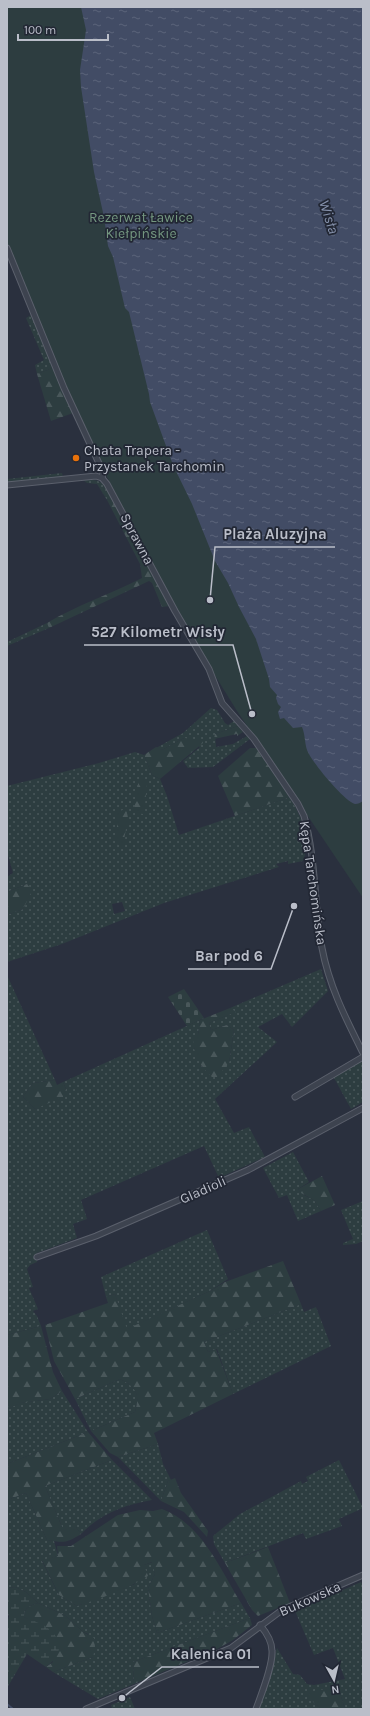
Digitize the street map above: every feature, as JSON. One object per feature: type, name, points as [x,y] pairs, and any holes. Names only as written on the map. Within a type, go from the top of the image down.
[{"type":"street","name":"Sprawna","points":[[7,248],[64,388],[103,472],[102,478],[111,490],[137,541],[209,669],[216,686]]},
{"type":"street","points":[[7,485],[89,476],[102,478]]},
{"type":"street","name":"Kępa Tarchomińska","points":[[216,686],[222,703],[254,739],[298,804],[304,816],[322,948],[330,981],[363,1053]]},
{"type":"street","points":[[295,1097],[363,1057]]},
{"type":"street","name":"Gladioli","points":[[37,1257],[96,1236],[248,1170],[363,1108]]},
{"type":"street","name":"Bukowska","points":[[86,1709],[231,1648],[282,1610],[363,1575]]},
{"type":"street","points":[[256,1709],[272,1651],[266,1633],[260,1625]]},
{"type":"green space","name":"Rezerwat Ławice Kiełpińskie","points":[[7,7],[244,7],[363,502],[363,898],[237,711],[185,627],[92,448],[7,250]]},
{"type":"green space","points":[[31,315],[53,368],[37,374],[35,365],[44,360],[26,318]]},
{"type":"green space","points":[[53,368],[73,413],[51,421],[37,374]]},
{"type":"green space","points":[[62,473],[63,477],[7,482],[7,479]]},
{"type":"green space","points":[[83,480],[94,480],[102,483],[105,485],[113,498],[107,500],[97,484],[87,483]]},
{"type":"green space","points":[[113,498],[170,606],[162,607],[152,583],[149,581],[49,628],[47,623],[58,617],[142,578],[140,564],[107,500]]},
{"type":"green space","points":[[47,623],[49,628],[7,646],[7,642]]},
{"type":"green space","points":[[211,708],[217,710],[225,723],[228,725],[234,721],[238,726],[215,734],[216,747],[233,744],[247,736],[250,739],[213,767],[188,768],[183,761],[200,747],[184,738],[162,750],[156,748],[183,733]]},
{"type":"green space","points":[[238,726],[243,732],[237,736],[237,734],[214,739],[215,734]]},
{"type":"green space","points":[[184,738],[202,740],[203,743],[160,779],[152,775],[144,755],[156,747],[162,750]]},
{"type":"green space","points":[[250,748],[257,748],[290,797],[235,816],[218,776]]},
{"type":"green space","points":[[135,752],[144,755],[152,775],[160,779],[179,835],[290,797],[298,812],[306,836],[303,861],[288,864],[288,861],[276,864],[279,867],[164,903],[62,944],[7,962],[7,915],[23,909],[27,884],[7,892],[7,877],[13,873],[7,852],[7,786],[99,763]],"holes":[[[122,902],[125,911],[114,914],[112,904]]]},
{"type":"green space","points":[[144,779],[147,784],[144,814],[135,813],[135,795],[139,781]]},
{"type":"green space","points":[[126,808],[128,818],[123,845],[117,845],[117,813]]},
{"type":"green space","points":[[27,884],[32,891],[23,909],[7,915],[7,892]]},
{"type":"green space","points":[[321,969],[328,991],[292,1027],[282,1014],[258,1027],[277,1042],[215,1099],[234,1133],[249,1127],[265,1157],[219,1178],[204,1146],[81,1200],[87,1219],[73,1224],[77,1238],[37,1253],[37,1262],[30,1265],[27,1269],[33,1287],[29,1288],[38,1309],[33,1311],[41,1326],[7,1335],[7,975],[55,1080],[33,1083],[23,1097],[35,1109],[66,1089],[63,1082],[200,1020],[194,1048],[202,1067],[229,1063],[234,1030],[227,1025],[211,1030],[209,1023],[235,1012],[230,1008]]},
{"type":"green space","points":[[184,989],[204,1018],[187,1026],[168,997]]},
{"type":"green space","points":[[230,1008],[236,1012],[209,1023],[211,1030],[227,1025],[234,1030],[229,1063],[217,1077],[212,1077],[204,1069],[196,1056],[193,1039],[198,1035],[200,1020]]},
{"type":"green space","points":[[361,1060],[363,1062],[363,1102],[351,1109],[333,1076]]},
{"type":"green space","points":[[55,1080],[57,1085],[63,1082],[66,1089],[63,1097],[35,1109],[23,1097],[33,1083]]},
{"type":"green space","points":[[293,1152],[309,1182],[298,1189],[304,1195],[314,1200],[321,1211],[298,1221],[287,1195],[279,1198],[263,1168]]},
{"type":"green space","points":[[322,1176],[335,1205],[321,1211],[314,1200],[301,1193],[298,1189]]},
{"type":"green space","points":[[363,1201],[363,1241],[356,1244],[343,1245],[343,1243],[353,1239],[341,1210]]},
{"type":"green space","points":[[207,1230],[228,1279],[210,1291],[126,1330],[115,1294],[106,1297],[101,1277]]},
{"type":"green space","points":[[283,1261],[301,1304],[204,1342],[208,1352],[216,1349],[233,1394],[154,1433],[158,1444],[118,1457],[110,1453],[91,1431],[135,1412],[137,1396],[134,1388],[120,1379],[75,1399],[54,1361],[45,1325],[108,1303],[106,1297],[115,1294],[127,1329],[210,1291],[225,1282]]},
{"type":"green space","points":[[301,1304],[304,1312],[316,1307],[331,1346],[233,1394],[217,1349],[208,1352],[204,1342]]},
{"type":"green space","points":[[41,1326],[53,1372],[62,1391],[50,1399],[21,1403],[7,1409],[7,1335]]},
{"type":"green space","points":[[120,1379],[134,1388],[136,1392],[137,1400],[135,1412],[91,1431],[75,1399]]},
{"type":"green space","points":[[62,1391],[88,1432],[7,1464],[7,1409],[20,1403],[50,1399]]},
{"type":"green space","points":[[88,1432],[112,1460],[45,1486],[62,1527],[76,1527],[81,1534],[65,1542],[47,1540],[26,1493],[7,1500],[7,1464]]},
{"type":"green space","points":[[158,1444],[163,1464],[171,1480],[168,1481],[161,1501],[118,1457]]},
{"type":"green space","points":[[112,1460],[152,1500],[132,1504],[105,1515],[81,1534],[76,1527],[62,1527],[45,1486]]},
{"type":"green space","points":[[339,1460],[363,1508],[339,1519],[342,1526],[306,1539],[303,1533],[225,1563],[214,1544],[213,1536],[240,1514],[301,1481],[302,1484],[308,1481],[306,1477]]},
{"type":"green space","points":[[175,1478],[181,1493],[208,1531],[207,1537],[184,1512],[161,1501],[168,1481]]},
{"type":"green space","points":[[26,1493],[47,1540],[54,1541],[58,1556],[42,1561],[59,1595],[77,1606],[135,1584],[144,1565],[153,1562],[155,1574],[148,1588],[152,1616],[157,1633],[241,1603],[250,1618],[133,1662],[134,1684],[98,1699],[53,1672],[93,1657],[88,1634],[83,1632],[66,1616],[38,1603],[26,1592],[15,1587],[7,1588],[7,1500]]},
{"type":"green space","points":[[162,1509],[176,1516],[199,1536],[209,1549],[241,1603],[157,1633],[152,1616],[148,1588],[155,1574],[152,1562],[144,1565],[148,1576],[122,1590],[104,1597],[77,1606],[59,1595],[42,1560],[58,1556],[57,1546],[71,1546],[118,1515],[140,1510],[153,1511]]},
{"type":"green space","points":[[268,1547],[290,1603],[258,1616],[252,1610],[225,1563]]},
{"type":"green space","points":[[361,1582],[363,1586],[363,1709],[345,1709],[338,1687],[312,1701],[321,1709],[258,1709],[277,1648],[293,1674],[300,1675],[307,1684],[314,1685],[345,1679],[333,1648],[314,1655],[295,1611]]},
{"type":"green space","points":[[15,1587],[26,1592],[38,1603],[26,1609],[24,1617],[41,1624],[50,1630],[58,1640],[59,1650],[55,1659],[46,1667],[27,1654],[7,1688],[7,1624],[9,1616],[7,1613],[7,1588]]},
{"type":"green space","points":[[38,1603],[66,1616],[83,1632],[94,1638],[95,1648],[93,1657],[53,1672],[46,1667],[53,1662],[31,1621],[24,1617],[26,1609]]},
{"type":"green space","points":[[250,1618],[252,1625],[233,1640],[217,1649],[134,1684],[133,1662]]},
{"type":"green space","points":[[338,1687],[345,1709],[321,1709],[312,1701],[308,1692]]},
{"type":"green space","points":[[130,1697],[135,1709],[112,1709],[111,1705]]},
{"type":"water","name":"Rezerwat Ławice Kiełpińskie","points":[[81,7],[363,7],[363,801],[358,804],[355,804],[344,796],[317,766],[307,751],[302,727],[293,728],[284,718],[280,719],[278,712],[281,707],[276,698],[277,695],[270,687],[269,679],[256,639],[228,583],[215,561],[192,504],[173,465],[150,402],[129,312],[125,308],[113,257],[108,246],[104,217],[94,172],[81,87],[80,70],[86,30]]},
{"type":"waterway","points":[[7,1704],[13,1709]]},
{"type":"place","name":"Chata Trapera - Przystanek Tarchomin","points":[[76,458]]},
{"type":"place","name":"Plaża Aluzyjna","points":[[210,600]]},
{"type":"place","name":"527 Kilometr Wisły","points":[[252,714]]},
{"type":"place","name":"Bar pod 6","points":[[294,906]]},
{"type":"place","name":"Kalenica 01","points":[[122,1698]]},
{"type":"water label","name":"Wisła","points":[[329,217]]}]
